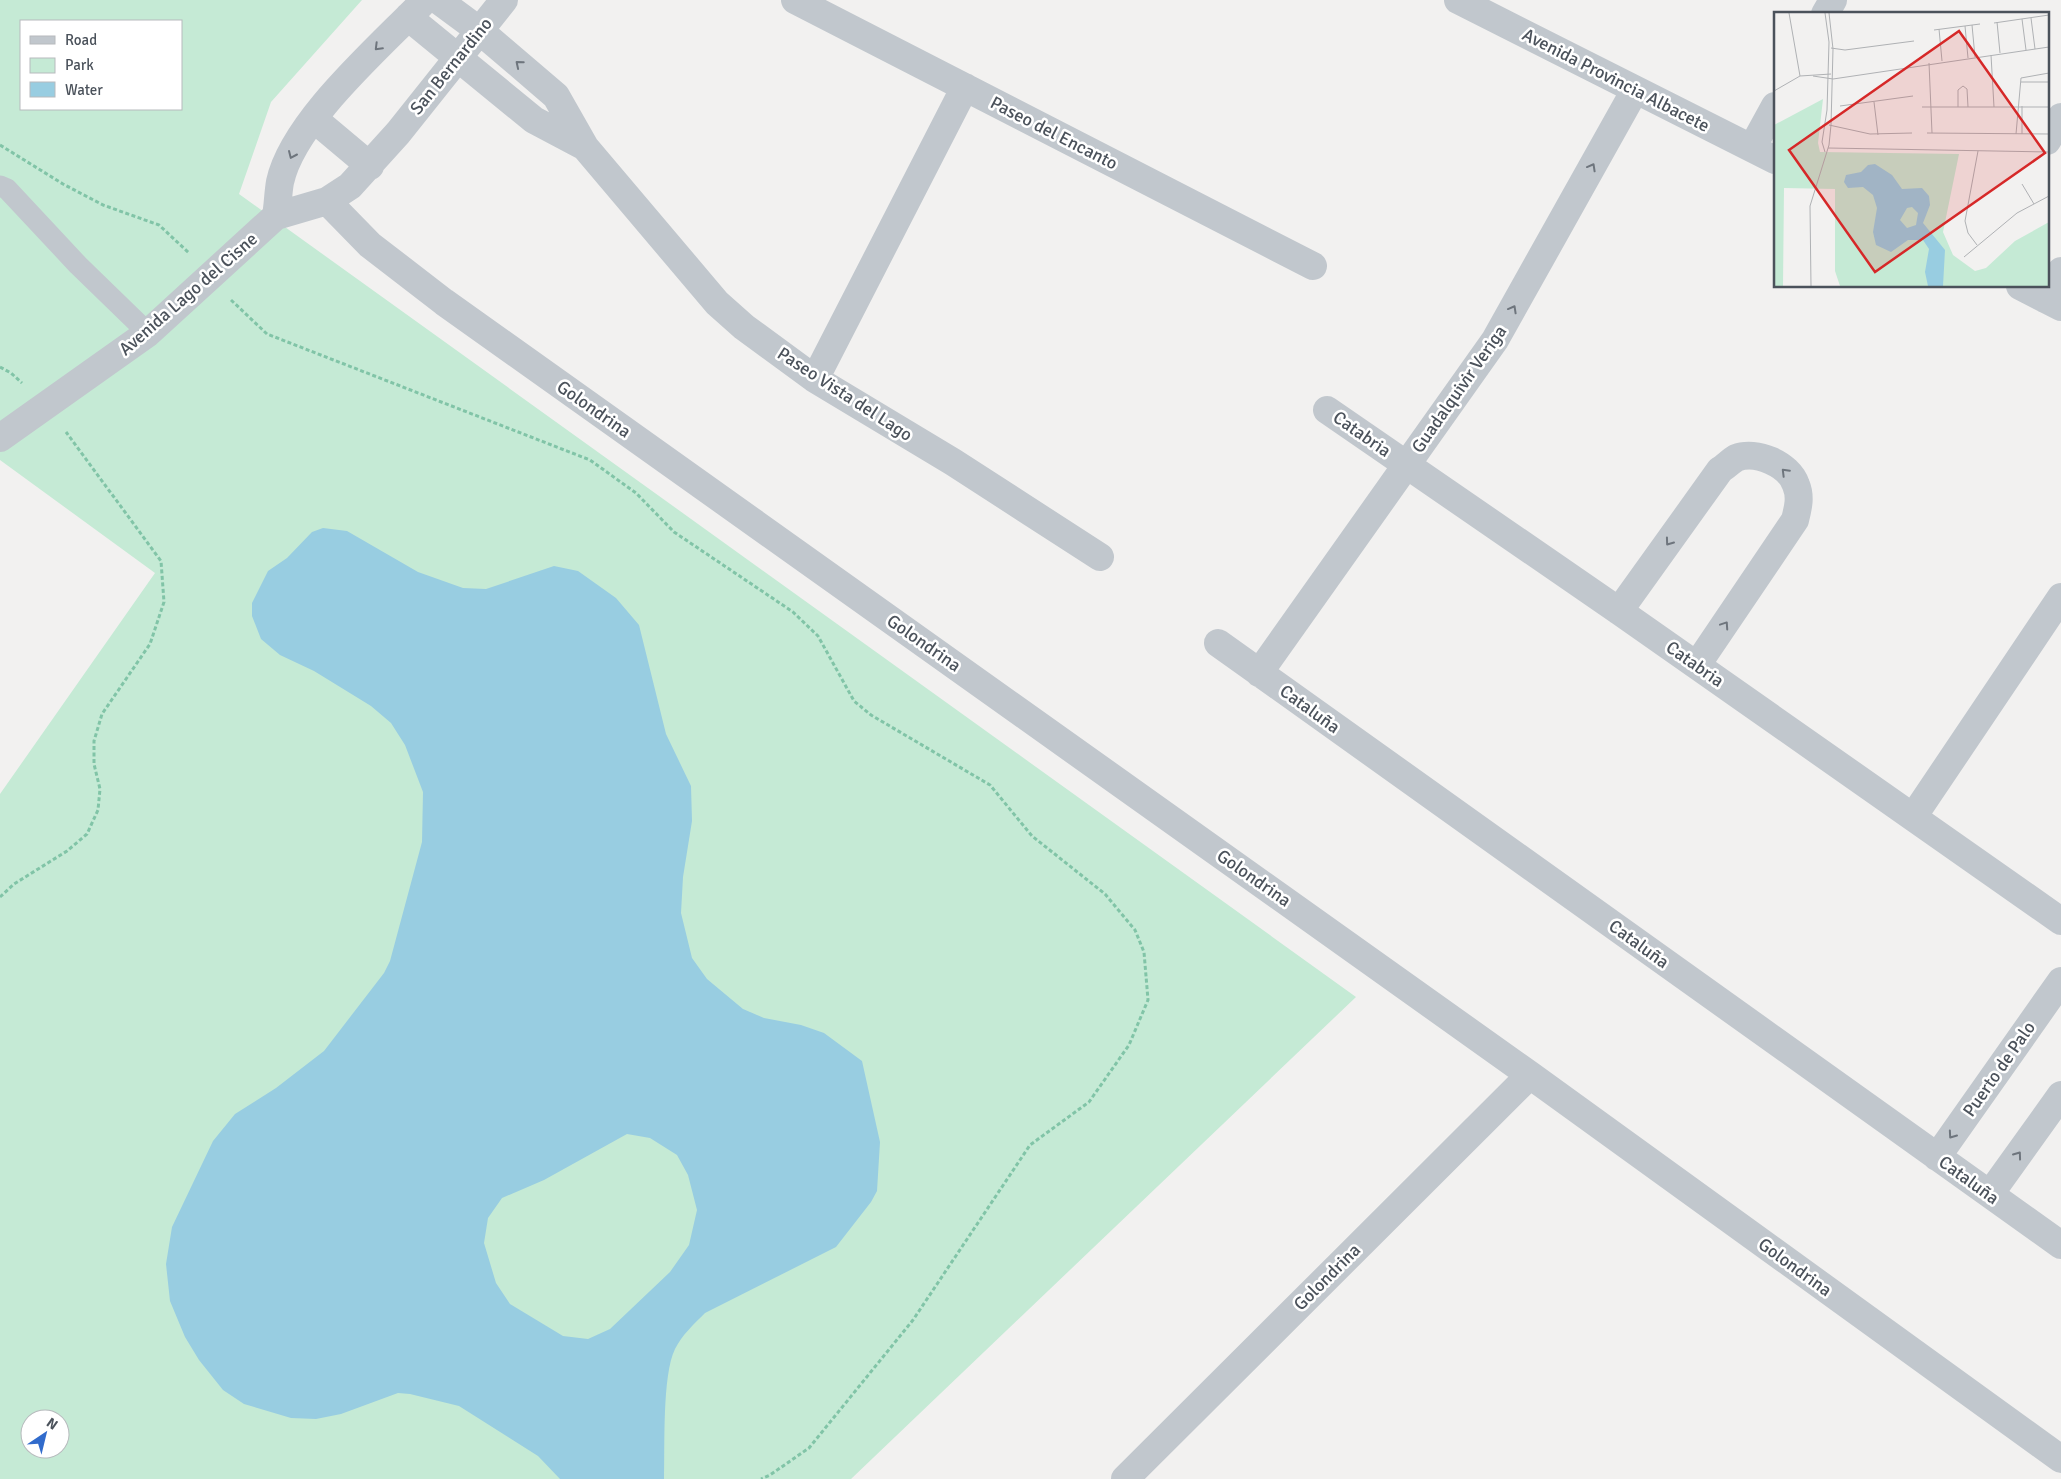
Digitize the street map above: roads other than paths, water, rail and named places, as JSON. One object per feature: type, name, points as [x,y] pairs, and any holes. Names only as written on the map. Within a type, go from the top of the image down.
[{"type":"street","name":"Paseo Vista del Lago","points":[[438,0],[480,31],[556,96],[585,147],[717,303],[744,327],[815,379],[953,462],[1100,557]]},
{"type":"street","name":"San Bernardino","points":[[398,133],[504,0]]},
{"type":"street","name":"Paseo del Encanto","points":[[795,0],[1313,266]]},
{"type":"street","name":"Avenida Provincia Albacete","points":[[1458,0],[1763,154]]},
{"type":"street","points":[[1826,12],[1833,0]]},
{"type":"street","name":"Paseo Vista del Lago","points":[[417,9],[458,58],[534,120],[585,147]]},
{"type":"street","points":[[276,216],[280,181],[294,148],[340,86],[417,9]]},
{"type":"street","points":[[815,379],[965,87]]},
{"type":"street","name":"Guadalquivir Veriga","points":[[1260,673],[1495,340],[1636,90]]},
{"type":"street","points":[[1763,154],[1774,110]]},
{"type":"street","points":[[2048,139],[2061,117]]},
{"type":"street","points":[[314,119],[370,166]]},
{"type":"street","name":"Avenida Lago del Cisne","points":[[0,438],[148,333],[276,216],[327,201],[350,186],[398,133]]},
{"type":"street","name":"Golondrina","points":[[327,201],[370,245],[444,302],[1530,1075],[2061,1459]]},
{"type":"street","points":[[2024,288],[2053,303],[2061,272]]},
{"type":"street","name":"Catabria","points":[[1327,410],[1619,611],[2061,921]]},
{"type":"street","points":[[1619,611],[1720,470],[1737,458],[1754,457],[1766,458],[1782,468],[1796,484],[1800,503],[1795,520],[1697,666]]},
{"type":"street","points":[[1912,817],[2045,624],[2061,597]]},
{"type":"street","name":"Cataluña","points":[[1218,644],[2061,1245]]},
{"type":"street","name":"Puerto de Palo","points":[[1937,1157],[2061,981]]},
{"type":"street","name":"Golondrina","points":[[1125,1479],[1530,1075]]},
{"type":"street","points":[[1990,1194],[2061,1095]]},
{"type":"lane","points":[[0,186],[7,189],[78,265],[148,333]]},
{"type":"water","points":[[323,528],[347,531],[418,572],[463,588],[486,589],[554,566],[578,571],[616,598],[639,625],[666,734],[691,786],[692,821],[683,877],[681,913],[692,958],[707,979],[743,1009],[764,1018],[801,1025],[824,1033],[862,1061],[880,1142],[877,1191],[871,1202],[836,1247],[705,1313],[681,1339],[675,1349],[668,1376],[665,1412],[664,1479],[560,1479],[538,1456],[459,1406],[410,1394],[398,1393],[341,1414],[316,1419],[291,1418],[244,1404],[223,1390],[199,1360],[185,1337],[170,1301],[166,1264],[172,1227],[213,1141],[235,1114],[276,1088],[324,1051],[384,973],[390,961],[422,842],[423,792],[405,745],[391,723],[371,706],[314,671],[280,655],[261,639],[252,616],[252,603],[268,571],[287,558],[312,532]],"holes":[[[627,1134],[650,1138],[677,1155],[688,1175],[697,1210],[689,1245],[670,1272],[610,1329],[588,1339],[563,1336],[510,1304],[496,1283],[484,1243],[488,1218],[502,1198],[544,1180]]]}]
